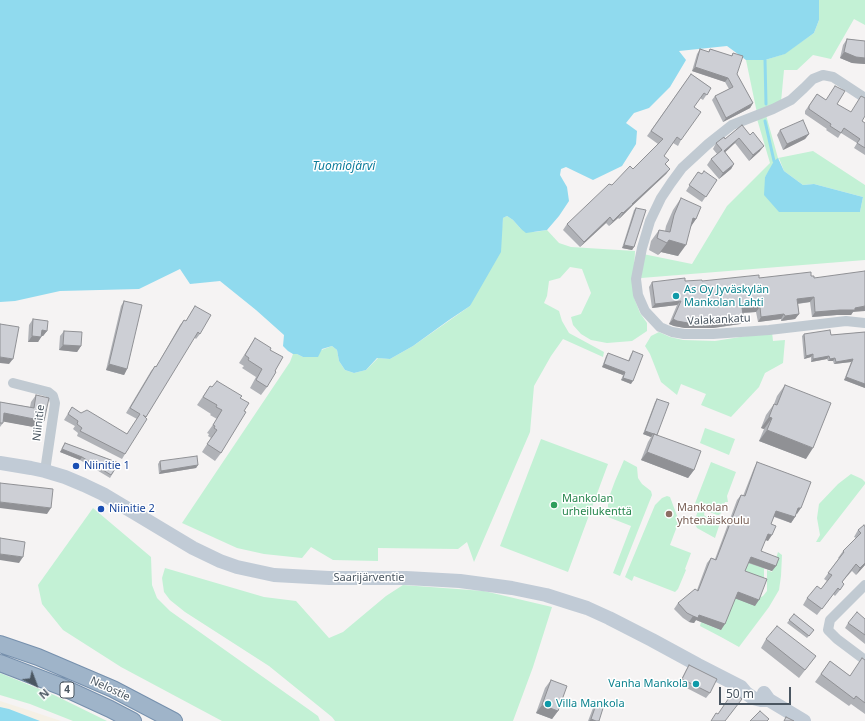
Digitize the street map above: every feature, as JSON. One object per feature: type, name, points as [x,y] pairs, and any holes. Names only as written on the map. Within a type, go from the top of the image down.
[{"type":"highway","name":"Nelostie","points":[[0,644],[38,657],[113,689],[174,721]]},
{"type":"highway","name":"Nelostie","points":[[0,663],[60,686],[132,721]]},
{"type":"main road","name":"Saarijärventie","points":[[0,463],[45,471],[65,477],[97,491],[193,548],[220,561],[237,567],[274,576],[460,580],[546,595],[587,608],[610,618],[741,687],[750,686],[764,693],[769,700],[804,721]]},
{"type":"street","name":"Valakankatu","points":[[865,98],[833,77],[823,74],[813,79],[791,100],[732,126],[708,144],[682,168],[661,198],[650,221],[642,248],[636,279],[638,295],[645,311],[660,327],[672,332],[684,334],[713,334],[769,330],[846,321],[865,323]]},
{"type":"street","name":"Niinitie","points":[[13,383],[48,392],[53,396],[55,403],[45,471]]},
{"type":"street","points":[[865,585],[830,620],[828,630],[865,660]]},
{"type":"green space","points":[[819,0],[865,0],[865,25],[854,19],[831,59],[813,55],[797,70],[784,70],[781,102],[757,113],[746,60],[765,60],[784,54],[814,33],[819,20]]},
{"type":"green space","points":[[766,115],[778,158],[813,151],[865,185],[865,260],[641,278],[643,254],[692,264],[727,206],[770,163],[757,119]],"holes":[[[779,158],[784,171],[803,185],[814,184],[863,197],[860,212],[765,177]]]},
{"type":"green space","points":[[507,216],[521,229],[535,232],[547,230],[559,243],[571,247],[635,251],[633,295],[640,313],[647,323],[647,331],[632,341],[607,343],[591,340],[581,334],[573,325],[571,317],[581,314],[591,293],[582,269],[570,267],[560,278],[549,281],[547,296],[544,303],[559,311],[562,321],[569,333],[604,352],[603,357],[563,339],[551,356],[534,386],[530,432],[474,562],[467,542],[458,549],[378,548],[378,561],[333,560],[311,547],[302,558],[264,554],[237,548],[182,523],[290,362],[293,354],[303,357],[332,346],[337,350],[339,361],[345,370],[354,373],[366,370],[378,358],[390,359],[413,346],[470,306],[502,227],[503,218]]},
{"type":"green space","points":[[659,332],[670,337],[683,340],[715,341],[772,332],[773,341],[785,340],[783,363],[765,373],[759,387],[731,417],[701,405],[706,394],[681,384],[677,395],[661,382],[650,354],[645,346],[651,336]]},
{"type":"green space","points":[[705,428],[735,439],[729,455],[700,443]]},
{"type":"green space","name":"Mankolan urheilukenttä","points":[[541,439],[608,464],[568,572],[500,546]]},
{"type":"green space","points":[[624,460],[637,467],[638,478],[642,484],[651,491],[652,495],[620,576],[613,573],[631,526],[608,517],[608,500]]},
{"type":"green space","points":[[711,462],[736,472],[727,496],[728,502],[725,502],[721,513],[717,515],[705,510],[705,516],[720,523],[715,538],[697,528],[694,522],[699,508],[694,506]]},
{"type":"green space","points":[[851,474],[862,479],[865,484],[820,542],[816,542],[820,535],[817,518],[819,504],[838,484]]},
{"type":"green space","points":[[667,496],[670,497],[679,521],[670,545],[691,553],[685,569],[686,570],[678,589],[675,592],[634,576],[632,581],[625,577],[655,505],[662,498]]},
{"type":"green space","points":[[93,508],[151,557],[152,585],[157,598],[170,611],[318,716],[320,721],[222,721],[121,667],[63,630],[42,604],[38,585]]},
{"type":"green space","points":[[778,552],[782,555],[779,590],[769,607],[739,647],[700,626],[701,622],[721,630],[734,598],[757,599],[763,596],[767,591],[767,570],[772,572]]},
{"type":"green space","points":[[747,562],[764,568],[764,585],[762,592],[741,577]]},
{"type":"green space","points":[[165,568],[264,597],[296,601],[329,638],[343,632],[386,596],[403,585],[484,591],[552,607],[533,667],[513,721],[335,721],[269,666],[185,612],[170,600],[164,592],[162,578]]},
{"type":"green space","points":[[0,673],[54,695],[107,721],[73,721],[30,704],[0,695]]},
{"type":"sand","points":[[0,701],[61,721],[40,721],[0,707]]},
{"type":"water","name":"Tuomiojärvi","points":[[0,0],[819,0],[819,20],[814,33],[785,54],[765,60],[746,60],[727,46],[679,51],[686,60],[670,87],[649,108],[634,113],[626,123],[637,131],[636,144],[622,166],[593,180],[566,167],[561,169],[560,175],[567,187],[569,201],[547,230],[526,233],[507,216],[503,218],[501,252],[470,306],[413,346],[390,359],[377,358],[366,370],[354,373],[345,370],[339,361],[337,350],[332,346],[322,349],[318,357],[303,357],[293,354],[283,346],[284,335],[220,281],[190,284],[180,269],[139,289],[60,291],[15,301],[0,302]]},
{"type":"water","points":[[778,158],[784,171],[803,185],[814,184],[863,197],[860,212],[779,212],[764,195],[765,177],[774,161]]},
{"type":"water","points":[[0,707],[9,709],[40,721],[0,721]]},
{"type":"building","points":[[847,39],[865,41],[865,58],[856,57],[844,52]]},
{"type":"building","points":[[700,49],[709,52],[710,49],[732,56],[733,53],[743,56],[737,74],[753,103],[726,118],[715,96],[733,87],[728,78],[695,67]]},
{"type":"building","points":[[691,74],[711,88],[707,95],[704,93],[694,107],[701,112],[681,140],[677,137],[664,156],[669,160],[665,164],[670,169],[623,213],[622,212],[613,221],[610,217],[584,242],[567,224],[609,184],[612,185],[630,166],[633,169],[663,139],[651,131]]},
{"type":"building","points":[[835,86],[845,91],[837,104],[851,112],[861,96],[865,98],[865,116],[862,121],[865,123],[865,148],[857,143],[860,139],[844,128],[841,133],[809,109],[809,106],[817,94],[826,100]]},
{"type":"building","points":[[803,120],[809,134],[787,144],[780,130]]},
{"type":"building","points":[[742,125],[750,135],[753,132],[764,146],[753,155],[739,138],[724,151],[734,164],[723,173],[711,159],[722,150],[716,143],[724,137],[725,139]]},
{"type":"building","points":[[704,171],[717,180],[706,197],[689,185],[698,172],[702,174]]},
{"type":"building","points":[[681,198],[701,207],[696,219],[693,218],[686,245],[669,240],[667,243],[657,238],[659,230],[670,232],[674,215]]},
{"type":"building","points":[[636,208],[646,210],[634,247],[624,245]]},
{"type":"building","points":[[865,271],[865,306],[855,308],[855,310],[815,312],[814,297],[797,299],[799,314],[761,317],[760,307],[742,308],[744,320],[716,323],[688,323],[673,319],[681,301],[655,304],[652,282],[685,278],[685,281],[702,281],[759,275],[759,278],[811,272],[811,276],[814,276],[814,278]]},
{"type":"building","points":[[124,301],[142,305],[127,369],[109,364]]},
{"type":"building","points":[[195,306],[211,315],[200,334],[198,332],[146,417],[143,415],[147,419],[125,454],[80,431],[82,428],[77,424],[78,421],[68,414],[72,407],[81,413],[87,410],[127,434],[140,414],[130,408],[184,320],[186,321]]},
{"type":"building","points":[[33,319],[48,321],[47,331],[42,330],[41,337],[32,336]]},
{"type":"building","points":[[0,324],[19,327],[13,359],[0,357]]},
{"type":"building","points":[[830,330],[831,335],[865,332],[865,384],[846,377],[853,359],[836,362],[835,358],[830,359],[829,356],[813,359],[813,354],[806,356],[804,334]]},
{"type":"building","points":[[64,331],[82,332],[81,346],[63,345]]},
{"type":"building","points":[[255,338],[271,348],[270,350],[283,357],[267,387],[256,380],[262,369],[248,360],[249,358],[245,355]]},
{"type":"building","points":[[633,351],[643,355],[633,381],[623,378],[625,372],[604,364],[608,353],[629,361]]},
{"type":"building","points":[[217,381],[242,396],[240,398],[249,403],[244,411],[246,412],[221,453],[207,444],[217,430],[213,425],[222,410],[216,407],[217,405],[203,397],[210,386],[212,387]]},
{"type":"building","points":[[785,385],[831,403],[813,448],[767,430],[772,418],[769,417],[774,404],[777,405]]},
{"type":"building","points":[[36,395],[49,398],[44,421],[4,413],[3,423],[0,423],[0,402],[34,408]]},
{"type":"building","points":[[657,399],[669,403],[657,435],[645,431]]},
{"type":"building","points":[[654,434],[701,451],[694,470],[647,452]]},
{"type":"building","points":[[65,443],[119,463],[111,475],[82,457],[62,449]]},
{"type":"building","points":[[197,456],[198,465],[161,471],[160,461]]},
{"type":"building","name":"Mankolan yhtenäiskoulu","points":[[757,462],[811,482],[801,508],[798,508],[795,517],[776,511],[771,524],[776,526],[772,535],[768,534],[761,551],[779,558],[776,566],[751,557],[745,571],[767,579],[759,600],[738,592],[725,624],[699,615],[698,618],[687,613],[678,603],[695,589],[698,591],[711,558],[716,560],[741,495],[745,496]]},
{"type":"building","points":[[0,483],[53,489],[51,508],[0,502]]},
{"type":"building","points":[[864,525],[865,563],[860,568],[856,564],[842,582],[844,584],[840,590],[838,588],[822,609],[807,598],[817,586],[821,589],[832,575],[828,573],[844,552],[843,551],[861,533],[858,530]]},
{"type":"building","points":[[0,538],[25,542],[23,557],[0,554]]},
{"type":"building","points":[[857,612],[865,619],[865,635],[848,623]]},
{"type":"building","points":[[794,614],[814,630],[809,636],[789,620]]},
{"type":"building","points":[[777,626],[816,656],[805,670],[766,639]]},
{"type":"building","points":[[862,658],[865,660],[865,703],[856,696],[854,699],[821,674],[830,661],[850,676]]},
{"type":"building","points":[[689,665],[717,679],[710,693],[682,679]]},
{"type":"building","points":[[551,680],[567,686],[558,711],[542,705]]},
{"type":"building","points":[[733,692],[742,699],[725,721],[711,721],[716,713],[718,714]]},
{"type":"building","points":[[597,702],[604,705],[599,721],[591,719]]},
{"type":"building","points":[[760,711],[769,719],[767,721],[750,721]]},
{"type":"building","points":[[786,717],[794,721],[784,721]]},
{"type":"waterway","points":[[765,60],[766,104]]},
{"type":"waterway","points":[[765,121],[774,161]]},
{"type":"place","name":"As Oy Jyväskylän Mankolan Lahti","points":[[676,296]]},
{"type":"place","name":"Niinitie 1","points":[[76,466]]},
{"type":"place","name":"Mankolan urheilukenttä","points":[[554,505]]},
{"type":"place","name":"Niinitie 2","points":[[101,509]]},
{"type":"place","name":"Mankolan yhtenäiskoulu","points":[[669,514]]},
{"type":"place","name":"Vanha Mankola","points":[[696,684]]},
{"type":"place","name":"Villa Mankola","points":[[548,704]]}]
